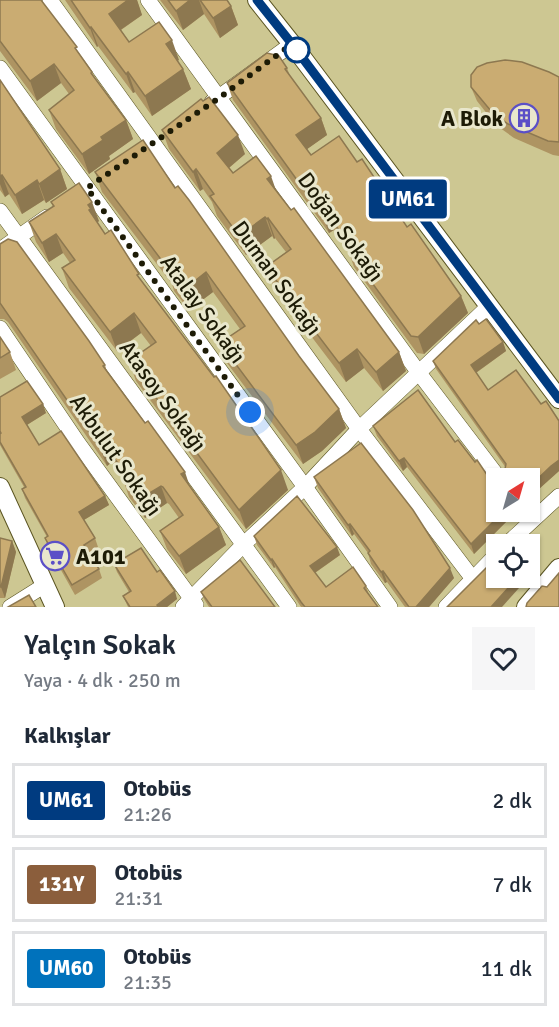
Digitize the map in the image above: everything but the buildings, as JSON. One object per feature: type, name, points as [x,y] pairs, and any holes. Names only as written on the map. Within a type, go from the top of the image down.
[{"type":"street","name":"Duman Sokağı","points":[[50,0],[359,429],[473,579]]},
{"type":"street","name":"Doğan Sokağı","points":[[148,0],[418,372],[491,468]]},
{"type":"street","points":[[257,0],[559,399]]},
{"type":"street","points":[[200,111],[292,44]]},
{"type":"street","name":"Atalay Sokağı","points":[[0,68],[305,486],[390,607]]},
{"type":"street","points":[[0,250],[61,207]]},
{"type":"street","name":"Atasoy Sokağı","points":[[0,212],[289,607]]},
{"type":"street","points":[[190,604],[244,544],[305,486],[359,429],[489,306]]},
{"type":"street","name":"Akbulut Sokağı","points":[[0,328],[190,604]]},
{"type":"street","points":[[0,487],[5,512],[55,607]]},
{"type":"street","points":[[540,508],[559,496]]},
{"type":"street","points":[[446,607],[486,565]]},
{"type":"street","points":[[526,607],[559,568]]},
{"type":"street","points":[[10,607],[45,585]]},
{"type":"bus line","name":"UM61","points":[[257,0],[559,399]]},
{"type":"place","name":"A Blok","points":[[524,118]]},
{"type":"place","name":"A101","points":[[55,556]]},
{"type":"route","points":[[250,412],[87,188],[219,98],[292,44],[297,50]]}]
